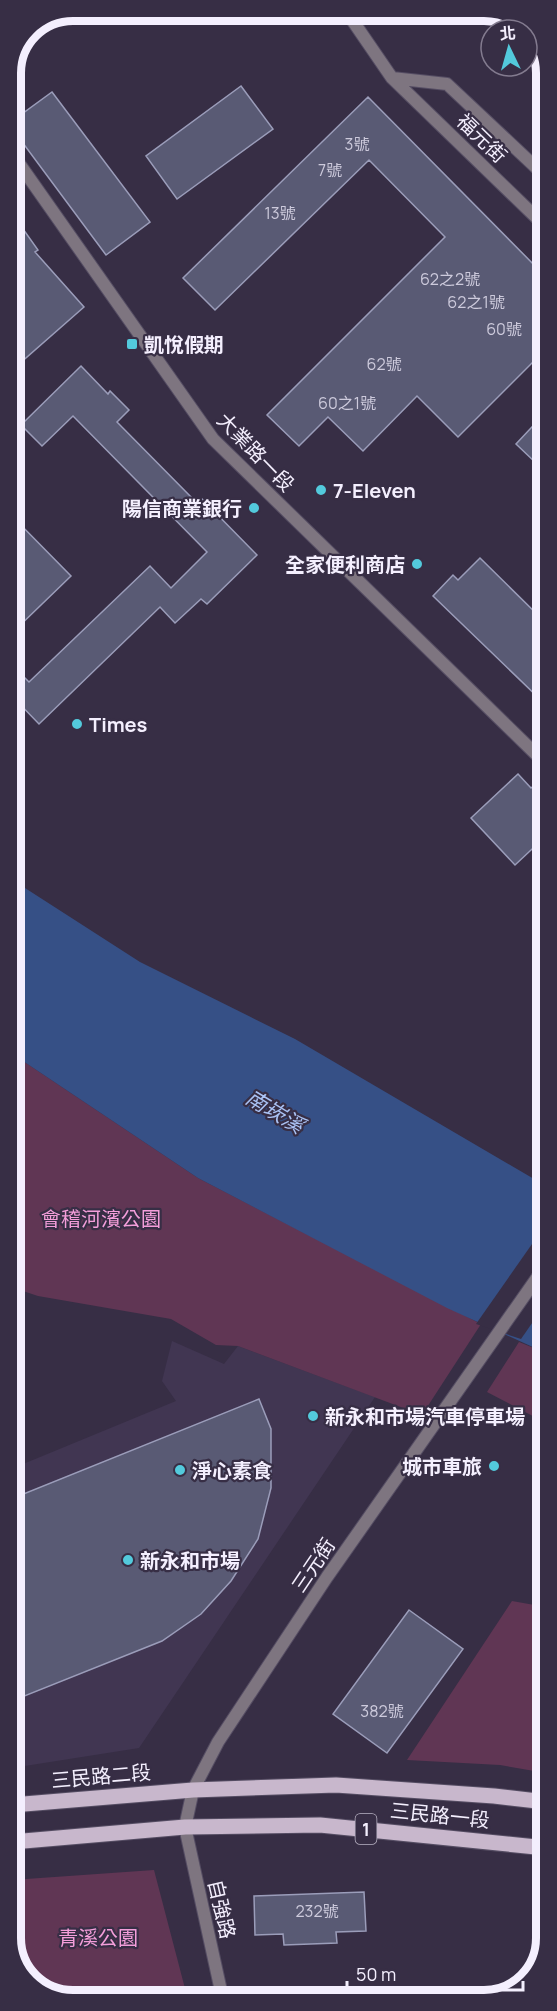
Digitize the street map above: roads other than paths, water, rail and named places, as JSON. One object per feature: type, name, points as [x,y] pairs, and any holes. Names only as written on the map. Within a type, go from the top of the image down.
[{"type":"main road","name":"三民路一段","points":[[193,1790],[336,1785],[494,1796],[536,1802]]},
{"type":"main road","name":"三民路二段","points":[[21,1804],[193,1790]]},
{"type":"main road","name":"三民路一段","points":[[185,1827],[320,1825],[536,1847]]},
{"type":"main road","name":"1","points":[[21,1841],[185,1827]]},
{"type":"street","name":"福元街","points":[[353,21],[392,78],[536,217]]},
{"type":"street","name":"福元街","points":[[392,78],[447,84],[536,168]]},
{"type":"street","name":"大業路一段","points":[[21,168],[213,439],[536,754]]},
{"type":"street","name":"三元街","points":[[185,1827],[193,1790],[219,1742],[327,1577],[536,1279]]},
{"type":"street","name":"自強路","points":[[185,1827],[221,1990]]},
{"type":"water","name":"南崁溪","points":[[21,885],[140,962],[295,1039],[536,1180],[536,1348],[447,1308],[198,1178],[21,1060]]},
{"type":"place","name":"凱悅假期","points":[[132,344]]},
{"type":"place","name":"7-Eleven","points":[[321,490]]},
{"type":"place","name":"陽信商業銀行","points":[[254,508]]},
{"type":"place","name":"全家便利商店","points":[[417,564]]},
{"type":"place","name":"Times","points":[[77,724]]},
{"type":"place","name":"新永和市場汽車停車場","points":[[313,1416]]},
{"type":"place","name":"城市車旅","points":[[494,1466]]},
{"type":"place","name":"淨心素食","points":[[180,1470]]},
{"type":"place","name":"新永和市場","points":[[128,1560]]},
{"type":"park label","name":"會稽河濱公園","points":[[101,1218]]},
{"type":"park label","name":"青溪公園","points":[[98,1937]]}]
